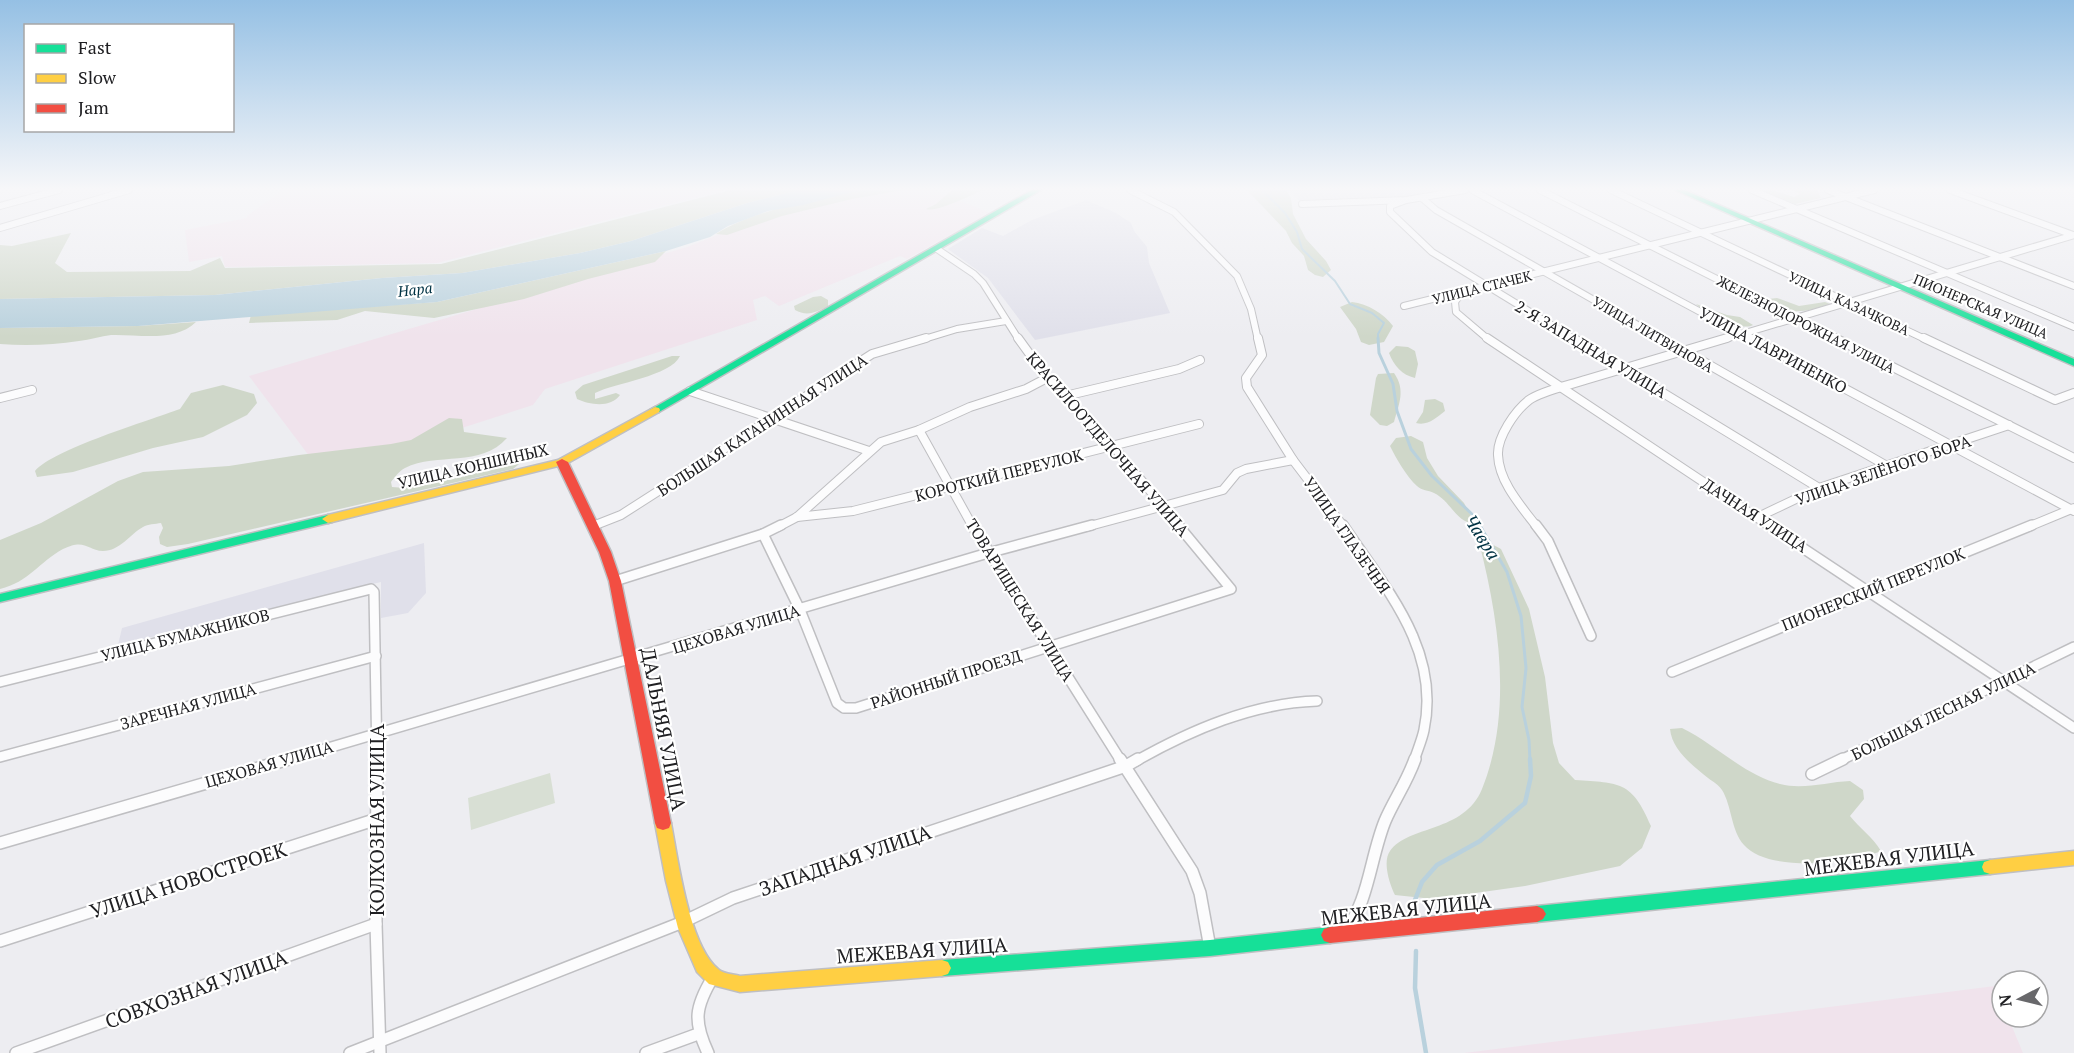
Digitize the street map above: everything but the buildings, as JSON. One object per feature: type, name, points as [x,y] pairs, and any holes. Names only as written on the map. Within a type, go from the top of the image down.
[{"type":"street","name":"УЛИЦА КОНШИНЫХ","points":[[0,598],[562,462],[954,239]]},
{"type":"street","name":"УЛИЦА ГЛАЗЕЧНЯ","points":[[1201,239],[1237,276],[1251,309],[1262,355],[1246,378],[1247,387],[1293,460],[1340,520],[1403,615],[1416,639],[1425,668],[1424,729],[1408,780],[1385,821],[1355,919],[1344,934]]},
{"type":"street","name":"2-Я ЗАПАДНАЯ УЛИЦА","points":[[1417,239],[1424,246],[1819,488]]},
{"type":"street","name":"УЛИЦА ЛИТВИНОВА","points":[[1486,239],[1887,466]]},
{"type":"street","name":"УЛИЦА ЛАВРИНЕНКО","points":[[1563,239],[2073,509]]},
{"type":"street","name":"ЖЕЛЕЗНОДОРОЖНАЯ УЛИЦА","points":[[1637,239],[2074,458]]},
{"type":"street","name":"УЛИЦА СТАЧЕК","points":[[1404,306],[1676,239]]},
{"type":"street","name":"УЛИЦА КАЗАЧКОВА","points":[[1716,239],[2055,400]]},
{"type":"street","name":"ПИОНЕРСКАЯ УЛИЦА","points":[[1789,239],[2074,363]]},
{"type":"street","points":[[1869,239],[2074,327]]},
{"type":"street","points":[[1952,239],[2074,286]]},
{"type":"street","points":[[1591,636],[1548,540],[1515,498],[1501,472],[1498,455],[1499,443],[1515,415],[1530,399],[1562,387],[2066,239]]},
{"type":"street","name":"КРАСИЛООТДЕЛОЧНАЯ УЛИЦА","points":[[937,249],[974,273],[983,283],[1006,321],[1047,378],[1113,446],[1231,589]]},
{"type":"street","name":"ДАЧНАЯ УЛИЦА","points":[[1462,292],[1455,302],[1456,312],[1462,320],[2074,728]]},
{"type":"street","name":"БОЛЬШАЯ КАТАНИННАЯ УЛИЦА","points":[[593,525],[621,515],[872,354],[957,329],[1006,321]]},
{"type":"street","points":[[1065,396],[1179,369],[1200,360]]},
{"type":"street","points":[[615,581],[763,534],[797,517],[869,451],[886,439],[919,430],[969,407],[1026,389],[1047,378]]},
{"type":"street","points":[[0,398],[32,390]]},
{"type":"street","points":[[690,391],[869,451]]},
{"type":"street","points":[[2055,400],[2074,393]]},
{"type":"street","name":"КОРОТКИЙ ПЕРЕУЛОК","points":[[797,517],[853,512],[1199,424]]},
{"type":"street","name":"УЛИЦА ЗЕЛЁНОГО БОРА","points":[[1758,517],[1819,488],[2009,425]]},
{"type":"street","name":"ТОВАРИЩЕСКАЯ УЛИЦА","points":[[919,430],[988,554],[1126,766],[1191,871],[1200,893],[1210,948]]},
{"type":"street","name":"ЦЕХОВАЯ УЛИЦА","points":[[0,843],[988,554],[1223,490],[1237,473],[1246,469],[1293,460]]},
{"type":"street","name":"ДАЛЬНЯЯ УЛИЦА","points":[[562,462],[593,525],[615,581],[683,922],[701,960],[713,977]]},
{"type":"street","name":"ПИОНЕРСКИЙ ПЕРЕУЛОК","points":[[1672,672],[2073,509]]},
{"type":"street","name":"РАЙОННЫЙ ПРОЕЗД","points":[[763,534],[800,610],[837,703],[844,708],[856,708],[1231,589]]},
{"type":"street","name":"КОЛХОЗНАЯ УЛИЦА","points":[[371,589],[374,592],[376,656],[376,924],[380,1047]]},
{"type":"street","name":"УЛИЦА БУМАЖНИКОВ","points":[[0,682],[371,589]]},
{"type":"street","name":"БОЛЬШАЯ ЛЕСНАЯ УЛИЦА","points":[[1812,774],[2074,647]]},
{"type":"street","name":"ЗАРЕЧНАЯ УЛИЦА","points":[[0,757],[376,656]]},
{"type":"street","name":"ЗАПАДНАЯ УЛИЦА","points":[[350,1053],[380,1047],[683,922],[733,898],[1126,766],[1172,742],[1248,713],[1286,702],[1317,701]]},
{"type":"street","name":"УЛИЦА НОВОСТРОЕК","points":[[0,941],[377,819]]},
{"type":"street","name":"МЕЖЕВАЯ УЛИЦА","points":[[713,977],[740,984],[1210,948],[2074,858]]},
{"type":"street","name":"СОВХОЗНАЯ УЛИЦА","points":[[16,1053],[376,924]]},
{"type":"street","points":[[708,1053],[699,1034],[696,1017],[699,1000],[713,977]]},
{"type":"street","points":[[646,1053],[699,1034]]},
{"type":"shaded area","points":[[43,239],[68,239],[55,263],[67,272],[190,271],[220,258],[225,268],[441,264],[538,239],[637,239],[580,253],[462,273],[382,278],[215,295],[0,299],[0,245],[12,246]]},
{"type":"shaded area","points":[[186,239],[531,239],[437,263],[225,267],[222,256],[189,262]]},
{"type":"shaded area","points":[[707,239],[943,239],[907,259],[900,256],[779,306],[765,296],[753,300],[757,320],[545,389],[533,405],[322,473],[249,376]]},
{"type":"shaded area","points":[[964,239],[1141,239],[1147,247],[1149,263],[1170,313],[1035,340],[988,278],[948,249]]},
{"type":"shaded area","points":[[1290,239],[1306,239],[1331,270],[1323,277],[1315,275],[1308,270],[1304,256]]},
{"type":"shaded area","points":[[666,251],[655,262],[588,279],[524,299],[434,318],[365,311],[337,320],[249,323],[251,315],[437,302]]},
{"type":"shaded area","points":[[821,296],[828,300],[828,306],[808,313],[795,310],[794,306],[813,297]]},
{"type":"shaded area","points":[[1777,298],[1799,306],[1825,302],[1830,304],[1805,311],[1790,311],[1782,309],[1768,299]]},
{"type":"shaded area","points":[[1352,302],[1375,310],[1393,326],[1384,342],[1369,345],[1361,342],[1356,329],[1340,307]]},
{"type":"shaded area","points":[[1696,304],[1740,317],[1753,325],[1747,327],[1732,324],[1715,317]]},
{"type":"shaded area","points":[[196,322],[187,329],[167,335],[111,335],[59,343],[0,344],[0,328],[138,326]]},
{"type":"shaded area","points":[[1396,346],[1408,347],[1415,351],[1418,364],[1415,378],[1402,372],[1393,362],[1389,353]]},
{"type":"shaded area","points":[[672,356],[680,356],[666,369],[595,393],[595,399],[616,393],[620,395],[611,402],[594,404],[577,399],[575,392],[583,385]]},
{"type":"shaded area","points":[[1394,373],[1401,391],[1398,409],[1394,422],[1387,426],[1380,425],[1370,415],[1376,378],[1378,374]]},
{"type":"shaded area","points":[[223,385],[254,394],[257,403],[247,415],[203,437],[153,448],[73,472],[37,477],[35,471],[61,454],[103,436],[180,409],[191,393]]},
{"type":"shaded area","points":[[1435,399],[1443,403],[1445,411],[1428,422],[1416,423],[1423,412],[1425,400]]},
{"type":"shaded area","points":[[449,418],[462,419],[464,432],[507,438],[485,453],[418,463],[405,468],[391,482],[392,487],[405,488],[458,478],[489,469],[510,459],[524,460],[513,469],[188,544],[167,547],[160,544],[159,537],[163,528],[161,523],[149,525],[109,550],[103,551],[81,545],[63,549],[19,582],[0,589],[0,540],[41,523],[118,481],[143,472],[229,466],[391,444],[411,440]]},
{"type":"shaded area","points":[[1411,436],[1423,442],[1427,458],[1438,476],[1464,503],[1475,524],[1463,519],[1434,493],[1419,488],[1405,472],[1390,446],[1396,438]]},
{"type":"shaded area","points":[[1482,539],[1501,549],[1529,609],[1545,677],[1553,743],[1559,763],[1575,780],[1603,782],[1623,787],[1637,800],[1651,826],[1642,848],[1620,866],[1525,886],[1433,899],[1395,895],[1387,867],[1390,851],[1409,837],[1463,814],[1474,803],[1482,789],[1492,759],[1500,698],[1500,666],[1492,603],[1479,542]]},
{"type":"shaded area","points":[[424,543],[426,593],[408,613],[381,618],[381,582],[118,645],[122,628]]},
{"type":"shaded area","points":[[1682,728],[1742,767],[1767,780],[1789,786],[1850,781],[1863,790],[1864,799],[1850,816],[1881,851],[1850,859],[1810,863],[1771,860],[1756,854],[1740,839],[1721,788],[1689,762],[1675,744],[1670,729]]},
{"type":"shaded area","points":[[550,773],[555,803],[471,830],[468,798]]},
{"type":"shaded area","points":[[1990,987],[1990,1029],[2013,1029],[2023,1053],[1464,1053]]},
{"type":"water","name":"Нара","points":[[703,239],[666,251],[437,302],[138,326],[0,328],[0,299],[215,295],[382,278],[462,273],[580,253],[631,241]]},
{"type":"waterway","name":"Чавра","points":[[1299,239],[1302,249],[1335,281],[1350,304],[1372,313],[1384,323],[1378,338]]},
{"type":"waterway","name":"Чавра","points":[[1378,338],[1379,353],[1393,384],[1397,411],[1411,449],[1432,476],[1475,517],[1507,572],[1521,616],[1526,668],[1522,707],[1529,740],[1530,761]]},
{"type":"waterway","name":"Чавра","points":[[1413,905],[1422,882],[1437,865],[1480,841],[1525,803],[1531,776],[1530,759]]},
{"type":"waterway","name":"Чавра","points":[[1416,951],[1415,988],[1426,1053]]},
{"type":"traffic: fast","points":[[655,410],[952,239]]},
{"type":"traffic: fast","points":[[1791,239],[2074,363]]},
{"type":"traffic: fast","points":[[0,598],[328,519]]},
{"type":"traffic: fast","points":[[1537,914],[1990,867]]},
{"type":"traffic: fast","points":[[942,968],[1210,948],[1330,935]]},
{"type":"traffic: slow","points":[[328,519],[562,462],[655,410]]},
{"type":"traffic: slow","points":[[663,823],[686,928],[703,966],[713,977],[740,984],[942,968]]},
{"type":"traffic: slow","points":[[1990,867],[2074,858]]},
{"type":"traffic: jam","points":[[562,462],[605,552],[615,581],[663,823]]},
{"type":"traffic: jam","points":[[1330,935],[1537,914]]}]
